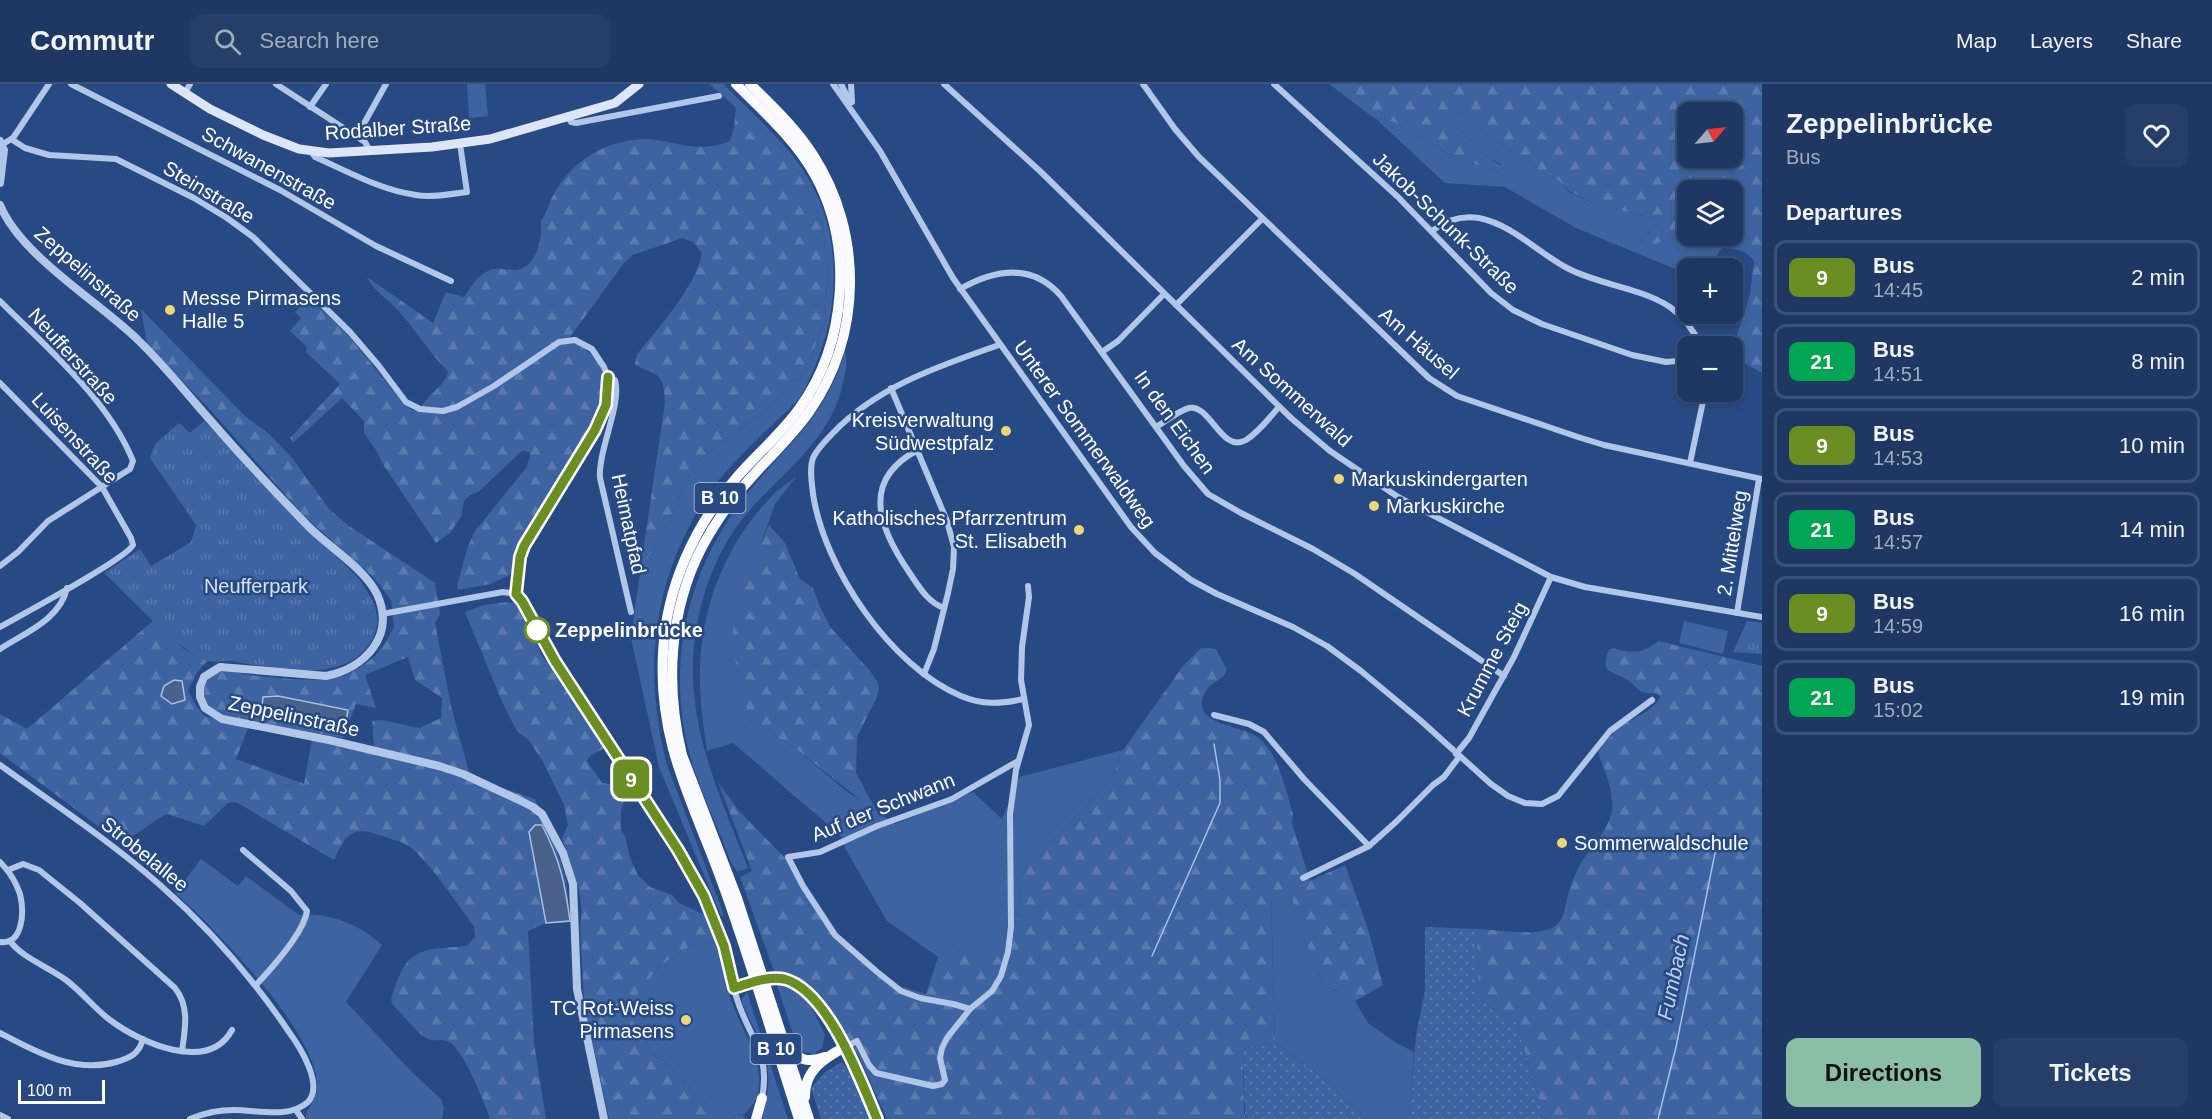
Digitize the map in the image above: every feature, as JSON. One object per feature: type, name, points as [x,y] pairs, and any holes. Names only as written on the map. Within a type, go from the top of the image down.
[{"type":"highway","name":"B 10","points":[[736,84],[786,135],[814,175],[829,206],[834,225],[840,275],[834,331],[817,378],[790,421],[738,475],[704,521],[683,562],[666,621],[662,656],[663,696],[674,756],[752,957]]},
{"type":"highway","name":"B 10","points":[[750,84],[795,130],[823,171],[835,195],[843,221],[850,271],[847,319],[840,349],[828,378],[804,419],[740,490],[714,526],[694,564],[687,582],[674,639],[672,694],[682,755],[732,882],[794,1102],[803,1117]]},
{"type":"highway","name":"B 10","points":[[764,995],[781,1033],[803,1117]]},
{"type":"highway","points":[[781,1033],[794,1054],[802,1059],[809,1061],[829,1056]]},
{"type":"highway","points":[[803,1117],[808,1075],[829,1056],[845,1047]]},
{"type":"highway","points":[[756,1119],[762,1098]]},
{"type":"main road","name":"Rodalber Straße","points":[[171,84],[210,109],[252,130],[311,152],[329,153],[460,144],[490,139],[618,101],[639,84]]},
{"type":"main road","name":"Rodalber Straße","points":[[599,108],[631,84]]},
{"type":"street","points":[[0,183],[5,142],[49,84]]},
{"type":"street","name":"Schwanenstraße","points":[[71,84],[280,190],[376,246],[451,281]]},
{"type":"street","points":[[185,93],[190,84]]},
{"type":"street","points":[[276,84],[357,136],[365,142],[370,151]]},
{"type":"street","points":[[310,107],[326,84]]},
{"type":"street","points":[[357,136],[386,84]]},
{"type":"street","name":"Unterer Sommerwaldweg","points":[[833,84],[880,151],[923,230],[999,345],[1120,514],[1155,553],[1178,572],[1203,587],[1277,619],[1327,646],[1378,685],[1458,756],[1508,796],[1534,804],[1548,802],[1564,791],[1610,730],[1652,700]]},
{"type":"street","name":"Unterer Sommerwaldweg","points":[[841,84],[854,111]]},
{"type":"street","name":"Unterer Sommerwaldweg","points":[[851,84],[854,111]]},
{"type":"street","name":"Am Sommerwald","points":[[944,84],[1041,172],[1279,407],[1330,451],[1398,497],[1551,577],[1585,587],[1762,616]]},
{"type":"street","name":"Am Häusel","points":[[1143,84],[1175,129],[1199,157],[1429,378],[1447,392],[1591,441],[1760,479]]},
{"type":"street","name":"Jakob-Schunk-Straße","points":[[1274,84],[1398,197],[1491,293],[1513,310],[1526,317],[1632,355],[1666,362],[1677,361]]},
{"type":"street","name":"Rodalber Straße","points":[[568,117],[571,122],[576,123],[720,96]]},
{"type":"street","name":"Steinstraße","points":[[5,142],[49,155],[116,159],[194,198],[253,237],[350,332],[406,402],[420,409],[450,410],[467,402],[545,351],[566,340],[584,343],[598,357],[608,377]]},
{"type":"street","points":[[311,152],[315,157],[397,191],[417,196],[430,196],[467,192],[460,144]]},
{"type":"street","name":"Zeppelinstraße","points":[[0,205],[6,220],[25,242],[139,341],[310,528],[366,579],[377,595],[382,623],[375,646],[370,653],[346,670],[326,676],[220,667],[209,672],[202,680],[200,692],[202,702],[210,714],[222,719],[419,761],[463,774],[533,807],[542,814],[564,853],[573,884],[577,989],[604,1119]]},
{"type":"street","points":[[1432,231],[1442,224],[1462,217],[1496,223],[1577,273],[1649,297],[1669,307],[1689,325],[1695,336]]},
{"type":"street","points":[[1176,305],[1262,219]]},
{"type":"street","name":"In den Eichen","points":[[960,289],[978,279],[1000,274],[1023,273],[1039,277],[1058,292],[1188,472],[1208,494],[1356,574],[1503,676]]},
{"type":"street","points":[[1102,352],[1118,341],[1164,294]]},
{"type":"street","name":"Neufferstraße","points":[[0,302],[79,381],[107,416],[132,458],[133,464],[130,469],[48,521],[18,552],[0,566]]},
{"type":"street","points":[[999,345],[930,370],[891,388],[853,414],[820,448],[812,460],[812,483],[818,519],[829,550],[850,589],[872,621],[900,652],[924,674],[947,689],[977,701],[997,703],[1023,699]]},
{"type":"street","points":[[516,594],[520,557],[524,546],[595,430],[606,405],[608,377]]},
{"type":"street","name":"Heimatpfad","points":[[608,377],[615,380],[615,395],[600,464],[600,478],[631,612]]},
{"type":"street","name":"Luisenstraße","points":[[0,383],[102,487],[131,538],[132,548],[67,588]]},
{"type":"street","points":[[891,388],[947,522],[954,547],[953,568],[944,608],[934,649],[924,674]]},
{"type":"street","points":[[1690,463],[1703,402]]},
{"type":"street","points":[[1156,427],[1193,408],[1201,412],[1228,439],[1239,442],[1248,438],[1279,407]]},
{"type":"street","points":[[918,450],[901,460],[890,472],[881,493],[880,512],[886,534],[903,563],[921,590],[944,608]]},
{"type":"street","name":"2. Mittelweg","points":[[1737,613],[1760,479]]},
{"type":"street","name":"Krumme Steig","points":[[1303,878],[1369,846],[1444,777],[1469,738],[1524,637],[1551,577]]},
{"type":"street","points":[[845,1047],[857,1041],[869,1065],[876,1073],[938,1086],[945,1080],[941,1064],[942,1048],[947,1038],[970,1009],[992,991],[1001,976],[1008,952],[1011,927],[1010,814],[1018,761],[1029,725],[1023,699],[1021,667],[1029,603],[1028,586]]},
{"type":"street","points":[[0,627],[67,588]]},
{"type":"street","points":[[0,649],[47,619],[62,601],[67,588]]},
{"type":"street","points":[[382,614],[503,592],[516,594],[522,601],[555,661],[678,850],[704,896],[724,946],[737,1001],[761,1054],[764,1077],[762,1098]]},
{"type":"street","points":[[1214,715],[1243,722],[1264,732],[1304,779],[1369,846]]},
{"type":"street","name":"Auf der Schwann","points":[[970,1009],[920,998],[901,991],[876,971],[835,934],[803,886],[788,857],[819,852],[877,826],[952,799],[1018,761]]},
{"type":"street","name":"Strobelallee","points":[[0,765],[159,884],[214,937],[256,985],[294,1039],[308,1064],[313,1083],[311,1098],[308,1103],[296,1110]]},
{"type":"street","points":[[243,850],[291,891],[307,911],[303,923],[282,955],[256,985]]},
{"type":"street","points":[[0,862],[8,870],[17,886],[22,908],[19,930],[10,941],[0,942]]},
{"type":"street","points":[[8,870],[23,864],[39,870],[80,903],[175,988],[183,1000],[186,1015],[182,1051]]},
{"type":"street","points":[[10,941],[18,950],[69,982],[110,1020],[143,1039],[182,1051],[198,1052],[210,1049],[224,1041],[232,1030]]},
{"type":"street","points":[[734,988],[772,979],[783,979],[801,987],[825,1013],[845,1047],[877,1119]]},
{"type":"street","points":[[0,1033],[56,1060],[80,1066],[103,1065],[126,1059],[136,1054],[143,1039]]},
{"type":"street","points":[[190,1119],[221,1111],[280,1114],[296,1110],[302,1119]]},
{"type":"street","points":[[0,1115],[8,1119]]},
{"type":"green space","points":[[467,84],[485,84],[488,116],[469,118]]},
{"type":"green space","points":[[709,84],[724,84],[774,134],[801,167],[815,190],[825,215],[834,267],[833,294],[823,346],[804,390],[796,403],[728,470],[703,502],[672,565],[657,629],[654,663],[655,696],[667,765],[724,915],[721,916],[659,767],[631,638],[640,572],[670,518],[694,464],[774,403],[788,382],[799,380],[825,320],[828,270],[823,227],[805,182],[776,142]]},
{"type":"green space","points":[[1329,84],[1762,84],[1762,373],[1743,363],[1743,336],[1737,336],[1740,324],[1743,324],[1743,316],[1750,294],[1754,261],[1744,252],[1720,246],[1743,246],[1743,180],[1677,180],[1677,238],[1646,245],[1642,241],[1646,234],[1659,225],[1657,219],[1594,204],[1569,191],[1560,182],[1516,156],[1461,113],[1455,117],[1453,123],[1487,158],[1504,167],[1503,171],[1498,173],[1450,155],[1394,122],[1374,118]]},
{"type":"green space","points":[[736,106],[776,142],[805,182],[823,227],[828,270],[825,320],[799,380],[788,382],[774,403],[694,464],[670,518],[640,572],[665,403],[660,378],[635,364],[637,355],[692,280],[702,253],[693,242],[682,238],[633,255],[624,263],[570,337],[593,356],[605,374],[604,398],[596,417],[521,540],[510,575],[490,584],[458,590],[457,586],[468,546],[475,531],[526,468],[530,457],[529,452],[522,451],[478,492],[470,495],[464,501],[461,517],[450,533],[436,543],[364,433],[364,421],[342,398],[293,443],[290,438],[340,384],[306,352],[307,347],[290,331],[301,318],[295,312],[308,298],[343,329],[399,398],[412,410],[421,408],[444,381],[448,371],[403,316],[376,290],[367,277],[433,323],[446,292],[464,297],[475,281],[490,270],[522,269],[528,265],[539,244],[541,221],[553,196],[564,179],[587,157],[615,144],[631,140],[646,139],[704,147],[730,141]]},
{"type":"green space","points":[[1461,113],[1516,156],[1560,182],[1569,192],[1594,204],[1657,219],[1659,225],[1646,234],[1642,241],[1646,245],[1677,238],[1677,246],[1720,246],[1722,248],[1716,258],[1677,258],[1677,270],[1576,228],[1505,187],[1445,183],[1375,118],[1394,122],[1450,155],[1498,173],[1501,164],[1487,158],[1452,122]]},
{"type":"green space","points":[[141,309],[245,416],[268,433],[292,458],[329,509],[349,526],[435,583],[440,614],[435,623],[451,706],[469,772],[491,784],[535,799],[557,850],[566,880],[570,922],[543,924],[528,931],[534,1043],[546,1119],[489,1119],[473,1078],[458,1050],[449,1042],[426,1038],[393,1005],[391,1000],[402,970],[416,955],[425,951],[467,946],[475,937],[474,926],[441,881],[422,858],[405,844],[370,832],[356,832],[346,839],[334,860],[236,802],[228,803],[204,826],[167,814],[131,837],[118,841],[0,753],[0,714],[27,729],[154,620],[185,650],[207,661],[188,690],[204,716],[248,728],[236,759],[304,784],[312,739],[469,773],[374,747],[372,721],[381,720],[419,728],[441,718],[442,698],[415,680],[408,657],[365,675],[376,708],[356,704],[343,738],[224,716],[209,706],[204,695],[204,686],[209,678],[218,672],[322,680],[344,676],[359,668],[374,657],[394,627],[391,600],[374,578],[304,516],[214,414],[147,344]]},
{"type":"green space","points":[[845,351],[844,378],[836,404],[826,424],[799,459],[751,508],[727,541],[711,574],[696,627],[693,663],[697,716],[710,768],[748,868],[737,872],[698,781],[685,734],[680,696],[681,658],[686,620],[697,584],[712,549],[731,515],[819,408],[838,372]]},
{"type":"green space","name":"Neufferpark","points":[[204,421],[359,579],[377,614],[373,638],[362,653],[346,663],[329,669],[289,670],[231,661],[208,661],[169,636],[104,573],[140,549],[151,566],[191,542],[196,525],[150,458],[155,444],[179,423],[190,433]]},
{"type":"green space","points":[[796,477],[775,504],[736,614],[733,634],[750,720],[795,748],[845,790],[895,824],[973,792],[1002,819],[1019,777],[1123,750],[1111,780],[1019,876],[1020,914],[994,959],[960,945],[938,957],[887,921],[845,848],[840,835],[733,743],[707,751],[700,668],[705,621],[711,599],[719,576],[741,534],[774,494]]},
{"type":"green space","points":[[769,525],[785,543],[800,579],[813,588],[831,628],[877,681],[879,688],[877,697],[857,737],[856,773],[878,814],[795,748],[750,720],[735,656],[734,622],[746,579]]},
{"type":"green space","points":[[517,603],[542,656],[603,745],[603,749],[590,756],[587,761],[602,783],[609,784],[624,780],[636,794],[626,797],[621,810],[621,830],[638,875],[650,887],[672,895],[679,903],[707,916],[716,941],[688,948],[675,955],[653,974],[629,1011],[636,1029],[651,1054],[666,1062],[696,1095],[709,1095],[729,1114],[743,1115],[746,1119],[609,1119],[584,1002],[581,904],[562,838],[568,825],[564,805],[542,760],[528,739],[517,731],[503,704],[465,612],[484,605]]},
{"type":"green space","points":[[1684,621],[1728,631],[1723,654],[1679,643]]},
{"type":"green space","points":[[1747,621],[1762,623],[1762,654],[1733,652]]},
{"type":"green space","points":[[1658,641],[1762,666],[1762,1119],[1545,1119],[1516,1022],[1478,999],[1477,929],[1534,932],[1550,929],[1561,920],[1580,865],[1606,827],[1612,810],[1610,788],[1598,752],[1620,727],[1648,710],[1660,696],[1656,693],[1642,692],[1626,679],[1608,670],[1605,663],[1606,658],[1609,650],[1614,648],[1637,652]]},
{"type":"green space","points":[[1201,648],[1216,649],[1227,670],[1222,678],[1210,686],[1204,694],[1203,709],[1213,720],[1256,736],[1270,751],[1284,783],[1293,814],[1292,823],[1310,881],[1345,865],[1368,929],[1383,985],[1355,1001],[1323,984],[1299,926],[1291,893],[1271,900],[1275,1042],[1243,1049],[1244,1113],[1249,1119],[887,1119],[858,1055],[810,985],[792,975],[774,971],[740,877],[752,871],[718,782],[739,811],[786,859],[835,938],[890,983],[926,994],[938,957],[960,944],[994,959],[1020,914],[1019,876],[1111,780],[1123,750],[1183,666]]},
{"type":"green space","points":[[201,859],[238,886],[246,876],[299,915],[321,916],[344,921],[364,931],[382,945],[346,1002],[410,1070],[441,1099],[444,1108],[442,1119],[306,1119],[307,1111],[316,1094],[316,1076],[309,1055],[296,1031],[258,978],[213,929],[175,893]]},
{"type":"green space","points":[[1292,893],[1299,926],[1323,984],[1355,1001],[1368,1023],[1393,1041],[1414,1052],[1409,1119],[1366,1119],[1322,1077],[1275,1042],[1271,899]]},
{"type":"green space","points":[[1425,927],[1477,929],[1478,999],[1516,1022],[1545,1119],[1409,1119],[1416,1035],[1425,991]]},
{"type":"green space","name":"TC Rot-Weiss Pirmasens","points":[[716,941],[731,1000],[750,1043],[759,1074],[759,1089],[754,1103],[743,1115],[729,1114],[709,1095],[696,1095],[666,1062],[651,1054],[636,1029],[629,1011],[653,974],[675,955],[701,943]]},
{"type":"green space","points":[[777,985],[795,990],[811,1006],[825,1035],[822,1048],[814,1054],[804,1052],[797,1046]]},
{"type":"green space","points":[[747,992],[788,1119],[761,1119],[766,1102],[768,1072],[762,1046],[742,1003]]},
{"type":"green space","points":[[1275,1042],[1322,1077],[1366,1119],[1249,1119],[1245,1113],[1243,1049]]},
{"type":"green space","points":[[842,1062],[851,1073],[871,1119],[821,1119],[811,1088],[825,1072]]},
{"type":"shaded area","points":[[174,680],[182,681],[185,700],[172,704],[161,696],[164,686]]},
{"type":"shaded area","points":[[278,696],[348,710],[344,732],[291,721],[262,706],[263,697]]},
{"type":"shaded area","points":[[535,825],[542,825],[557,861],[564,883],[570,921],[546,923],[529,832]]},
{"type":"waterway","points":[[1152,956],[1220,803],[1220,780],[1214,744]]},
{"type":"waterway","name":"Fumbach","points":[[1658,1119],[1676,1047],[1716,848],[1722,844]]},
{"type":"bus line","name":"9","points":[[608,377],[606,405],[595,430],[524,546],[520,557],[516,594],[555,661],[678,850],[704,896],[724,946],[734,988],[762,980],[783,979],[801,987],[812,996],[845,1047],[877,1119]]},
{"type":"place","name":"Messe Pirmasens Halle 5","points":[[170,310]]},
{"type":"place","name":"Kreisverwaltung Südwestpfalz","points":[[1006,431]]},
{"type":"place","name":"Markuskindergarten","points":[[1339,479]]},
{"type":"place","name":"Markuskirche","points":[[1374,506]]},
{"type":"place","name":"Katholisches Pfarrzentrum St. Elisabeth","points":[[1079,530]]},
{"type":"place","name":"Zeppelinbrücke","points":[[537,630]]},
{"type":"place","name":"Sommerwaldschule","points":[[1562,843]]},
{"type":"place","name":"TC Rot-Weiss Pirmasens","points":[[686,1020]]}]
